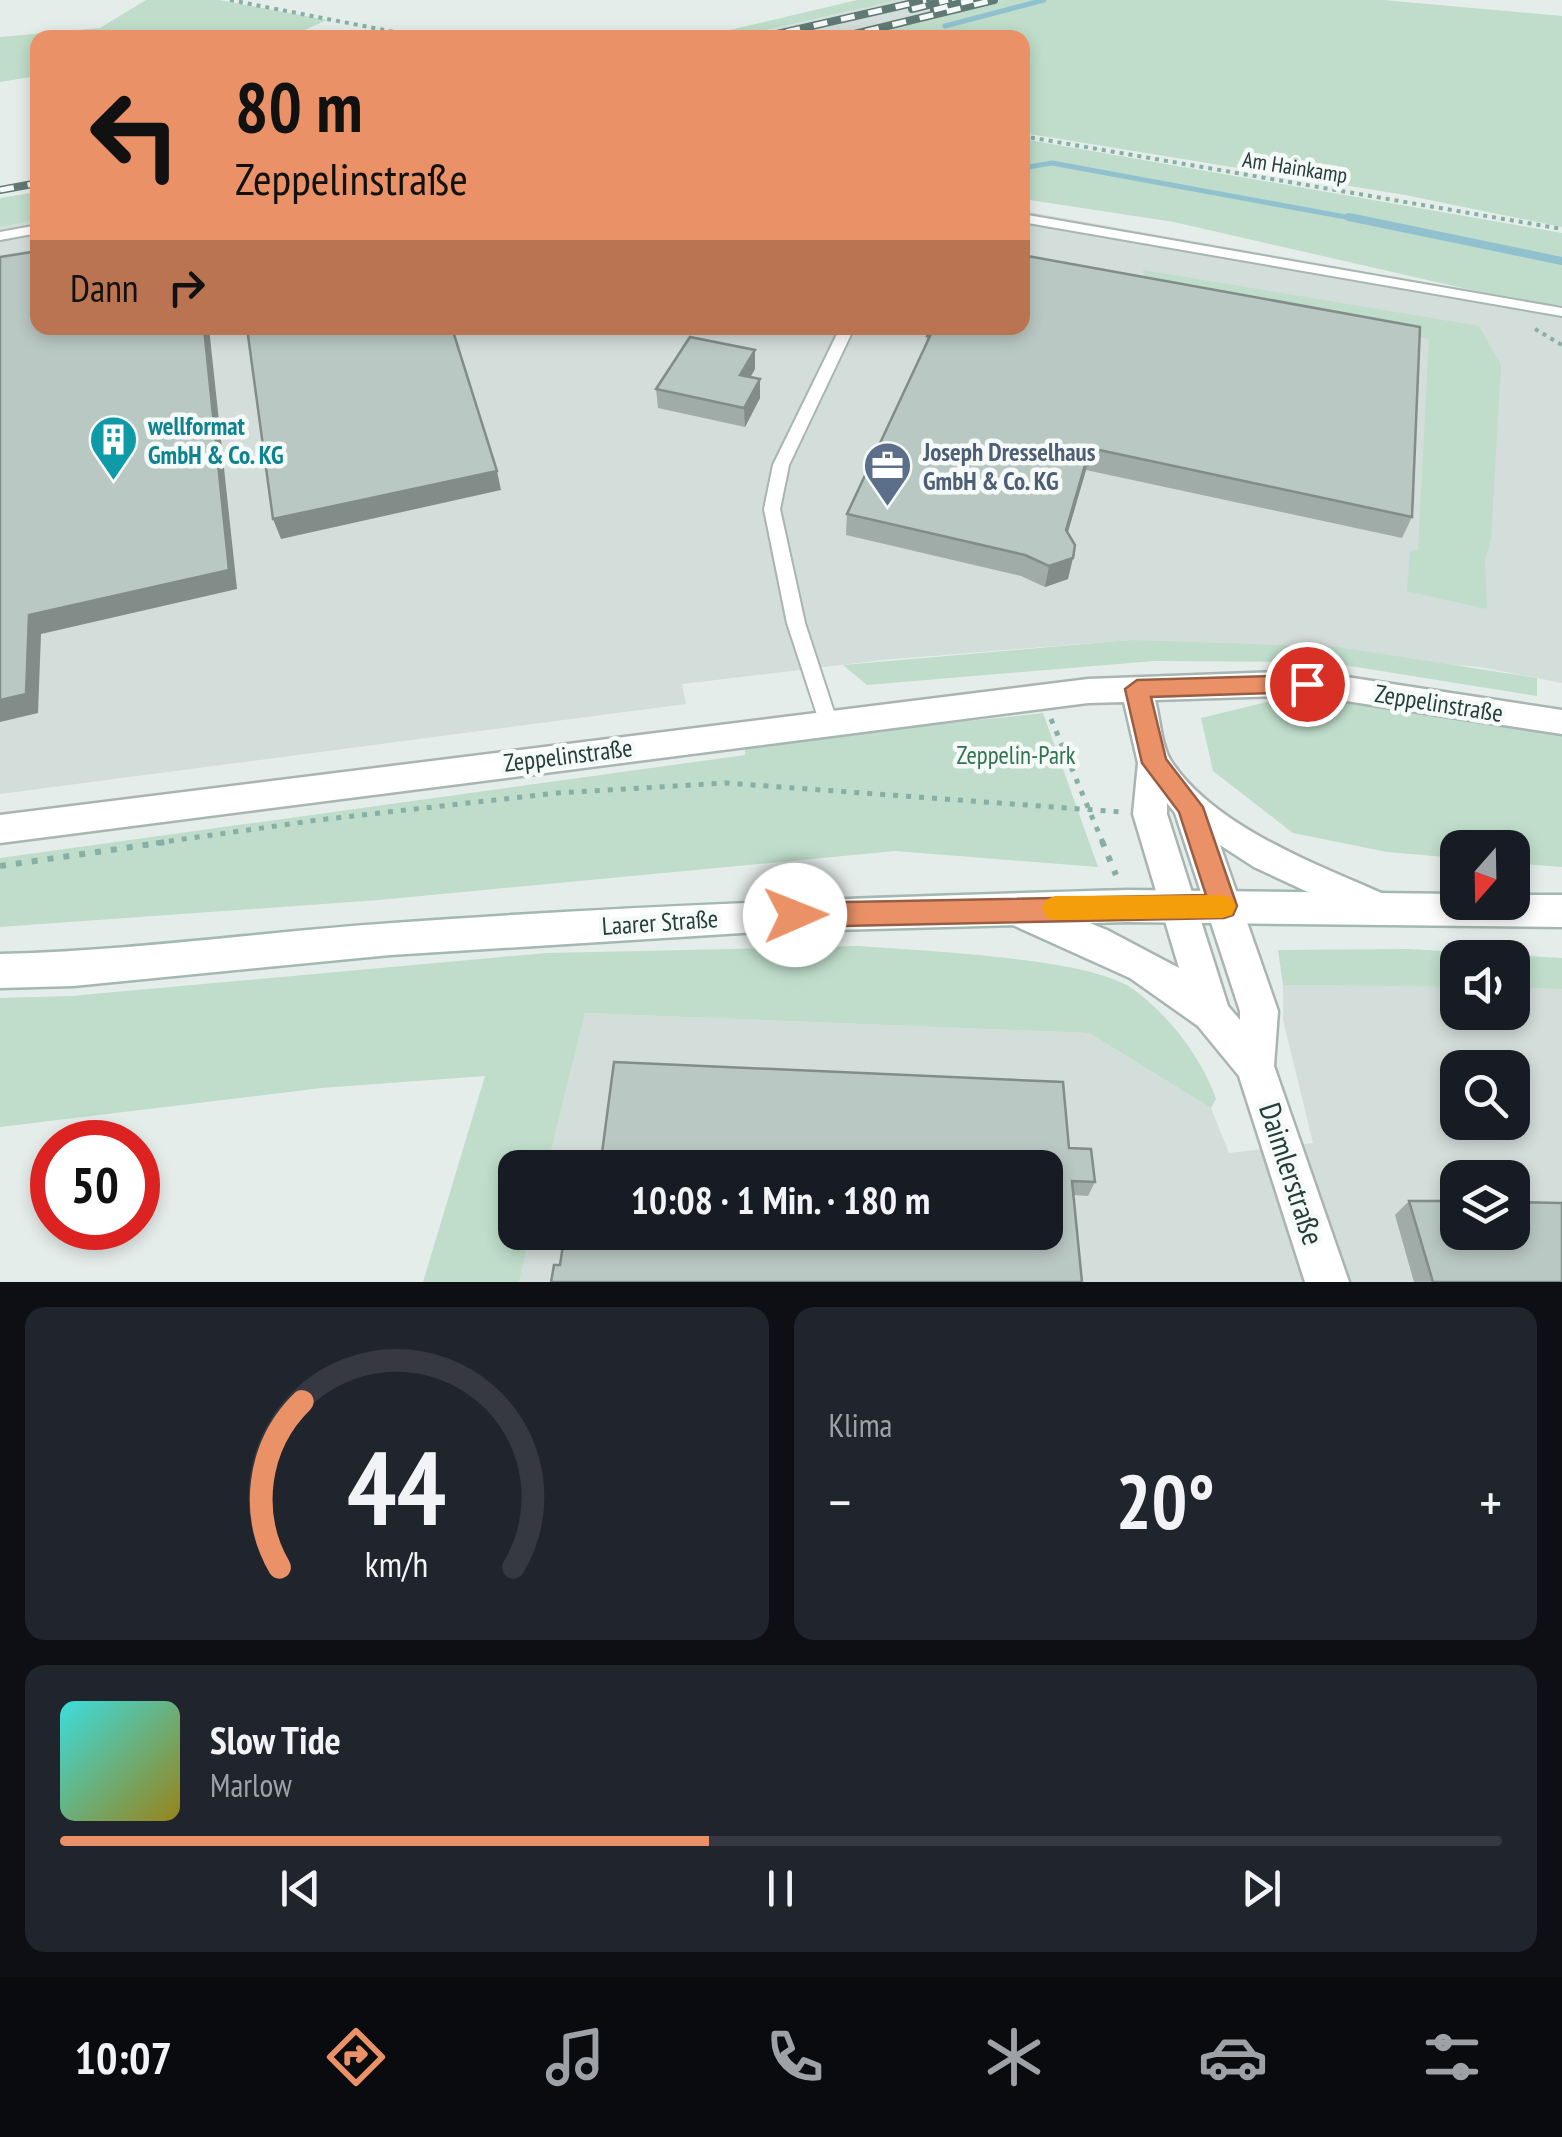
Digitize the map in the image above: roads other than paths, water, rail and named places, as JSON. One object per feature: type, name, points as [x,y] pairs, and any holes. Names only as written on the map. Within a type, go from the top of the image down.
[{"type":"street","name":"Zeppelinstraße","points":[[0,829],[828,721],[1137,689],[1307,684],[1562,722]]},
{"type":"street","points":[[1137,689],[1154,763],[1150,814],[1179,906]]},
{"type":"street","points":[[1154,763],[1190,807],[1266,857],[1375,907]]},
{"type":"street","points":[[1190,807],[1224,906]]},
{"type":"street","name":"Laarer Straße","points":[[0,970],[73,969],[390,938],[758,916],[1128,906],[1562,911]]},
{"type":"street","name":"Daimlerstraße","points":[[1179,906],[1212,1016]]},
{"type":"street","name":"Daimlerstraße","points":[[1224,906],[1260,1011],[1255,1066]]},
{"type":"street","name":"Daimlerstraße","points":[[1017,910],[1107,946],[1182,988],[1255,1066],[1326,1282]]},
{"type":"lane","points":[[1030,219],[1562,312]]},
{"type":"lane","points":[[0,236],[30,230]]},
{"type":"lane","points":[[828,721],[796,623],[772,509],[780,465],[844,335]]},
{"type":"waterway","points":[[945,26],[1044,0]]},
{"type":"waterway","points":[[1030,167],[1052,163],[1362,220]]},
{"type":"waterway","points":[[1349,217],[1562,261]]},
{"type":"railway","points":[[794,30],[926,0]]},
{"type":"railway","points":[[912,9],[948,0]]},
{"type":"railway","points":[[934,10],[973,0]]},
{"type":"railway","points":[[871,30],[994,0]]},
{"type":"railway","points":[[0,190],[30,184]]},
{"type":"place","name":"wellformat GmbH & Co. KG","points":[[113,482]]},
{"type":"place","name":"Joseph Dresselhaus GmbH & Co. KG","points":[[888,508]]},
{"type":"park label","name":"Zeppelin-Park","points":[[1016,755]]}]
